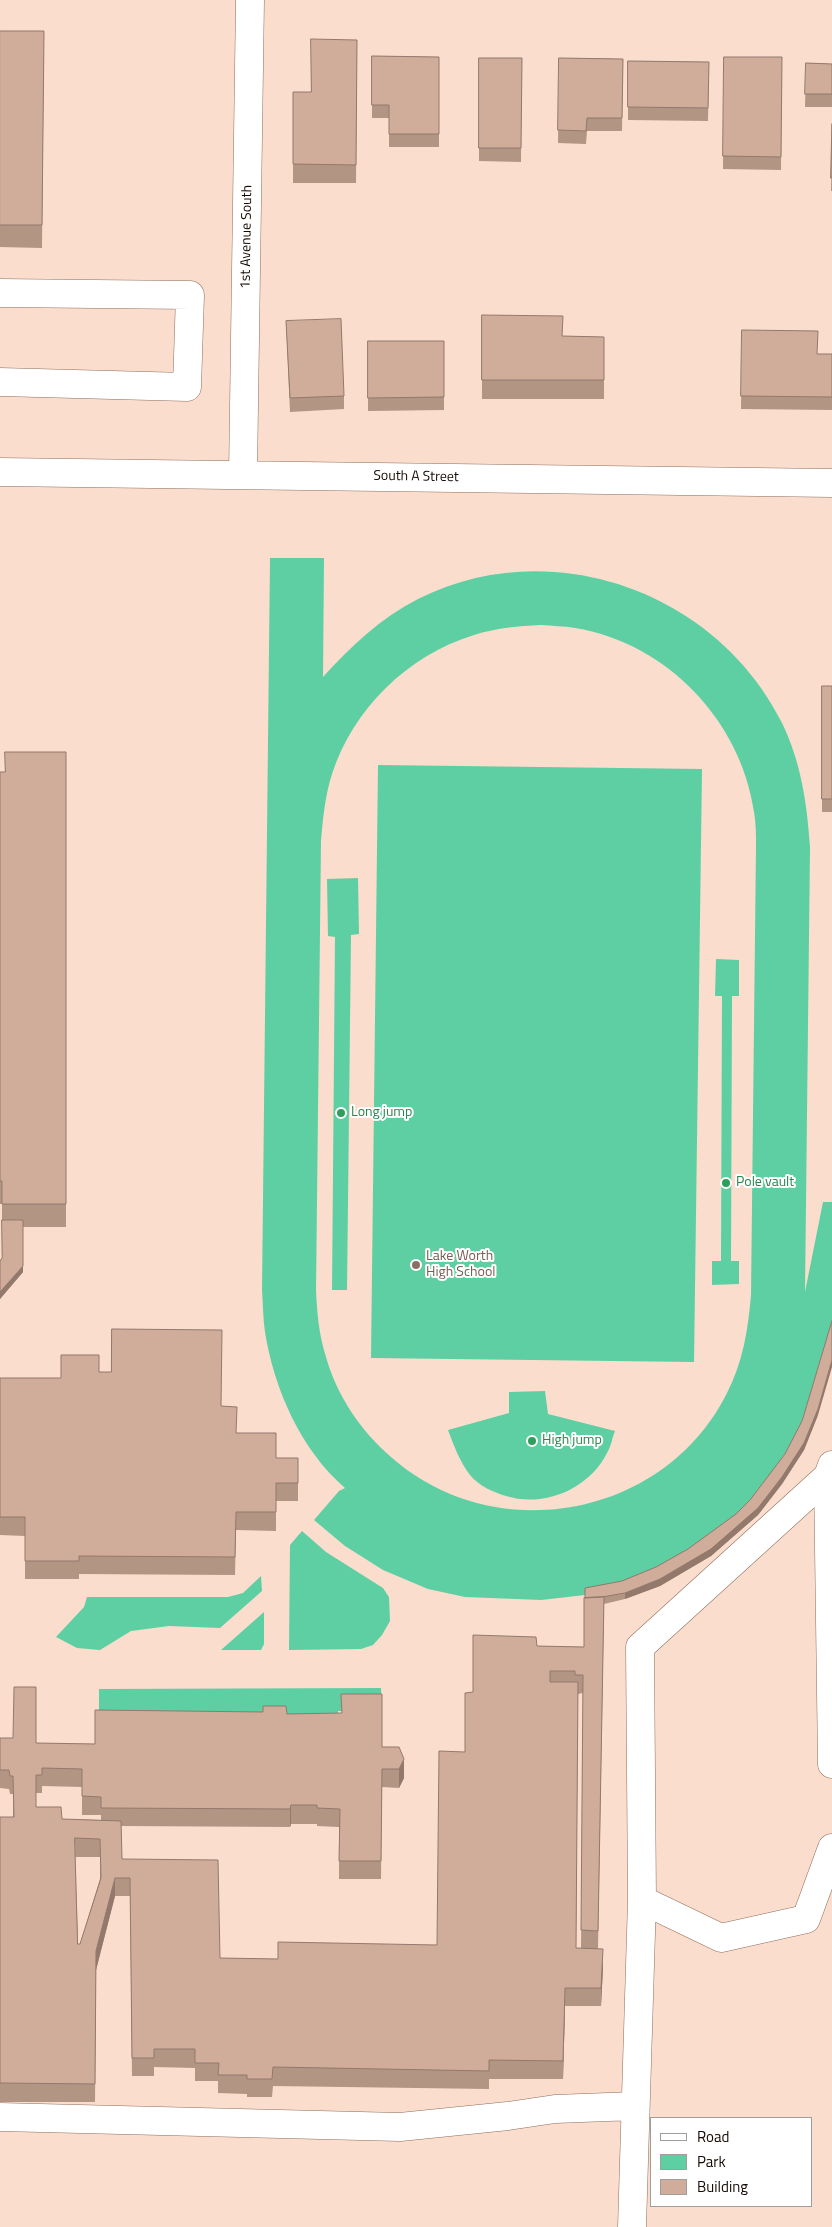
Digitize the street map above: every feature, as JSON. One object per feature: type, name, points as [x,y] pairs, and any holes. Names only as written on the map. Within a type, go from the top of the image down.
[{"type":"street","name":"1st Avenue South","points":[[243,474],[250,0]]},
{"type":"street","points":[[0,293],[190,294],[187,387],[0,382]]},
{"type":"street","name":"South A Street","points":[[0,472],[832,483]]},
{"type":"street","points":[[830,1470],[832,1764]]},
{"type":"street","points":[[632,2227],[642,1900],[640,1647],[830,1470]]},
{"type":"street","points":[[642,1900],[721,1938],[806,1919],[832,1848]]},
{"type":"street","points":[[0,2117],[400,2127],[508,2116],[555,2109],[635,2106]]},
{"type":"green space","points":[[270,558],[324,558],[323,677],[344,654],[391,615],[418,599],[469,580],[521,572],[574,574],[625,586],[673,608],[716,639],[753,677],[782,723],[789,738],[805,799],[810,847],[805,1292],[823,1202],[832,1202],[832,1328],[802,1428],[750,1506],[671,1566],[585,1595],[541,1600],[465,1597],[428,1589],[383,1570],[345,1546],[314,1520],[339,1491],[345,1488],[315,1456],[292,1417],[283,1396],[269,1354],[263,1317]],"holes":[[[541,625],[575,628],[609,636],[640,650],[669,669],[694,692],[716,718],[733,747],[746,779],[756,825],[751,1295],[741,1358],[733,1381],[699,1435],[663,1469],[621,1492],[575,1506],[527,1510],[479,1503],[433,1486],[391,1457],[370,1436],[351,1412],[343,1399],[326,1357],[319,1324],[316,1290],[321,841],[328,791],[341,750],[369,707],[386,688],[427,656],[450,644],[491,631]]]},
{"type":"green space","points":[[378,765],[702,769],[694,1362],[371,1358]]},
{"type":"green space","name":"Long jump","points":[[358,878],[359,934],[351,935],[347,1290],[332,1290],[335,937],[328,936],[327,879]]},
{"type":"green space","points":[[716,959],[739,960],[739,996],[732,996],[731,1261],[739,1261],[739,1284],[712,1285],[712,1261],[721,1261],[722,996],[715,996]]},
{"type":"green space","name":"High jump","points":[[545,1391],[548,1414],[615,1431],[608,1451],[599,1466],[577,1486],[550,1497],[521,1499],[506,1496],[482,1485],[470,1475],[463,1465],[448,1430],[509,1413],[509,1392]]},
{"type":"green space","points":[[302,1531],[326,1552],[383,1588],[389,1597],[390,1621],[382,1635],[373,1645],[361,1649],[289,1650],[290,1545]]},
{"type":"green space","points":[[261,1576],[262,1591],[220,1628],[169,1626],[131,1631],[100,1650],[77,1648],[56,1637],[84,1607],[87,1597],[228,1597],[243,1593]]},
{"type":"green space","points":[[264,1612],[264,1644],[261,1650],[221,1650]]},
{"type":"green space","points":[[381,1688],[382,1712],[338,1711],[338,1719],[99,1719],[99,1689]]},
{"type":"building","points":[[0,31],[44,31],[42,225],[0,225]]},
{"type":"building","points":[[311,39],[357,40],[356,165],[293,164],[293,92],[311,92]]},
{"type":"building","points":[[372,56],[439,57],[439,134],[389,134],[389,105],[372,105]]},
{"type":"building","points":[[724,57],[782,57],[781,157],[723,156]]},
{"type":"building","points":[[479,58],[522,58],[521,148],[479,148]]},
{"type":"building","points":[[559,58],[623,59],[622,118],[587,118],[586,131],[558,130]]},
{"type":"building","points":[[628,61],[709,62],[708,108],[628,107]]},
{"type":"building","points":[[806,63],[832,64],[832,94],[805,94]]},
{"type":"building","points":[[832,124],[832,178],[831,178]]},
{"type":"building","points":[[482,315],[563,316],[562,336],[604,337],[604,380],[482,380]]},
{"type":"building","points":[[341,319],[344,396],[290,398],[286,321]]},
{"type":"building","points":[[742,330],[818,331],[817,354],[832,354],[832,397],[741,396]]},
{"type":"building","points":[[368,341],[444,341],[444,397],[368,398]]},
{"type":"building","points":[[822,686],[832,686],[832,799],[822,799]]},
{"type":"building","points":[[5,752],[66,752],[66,1204],[2,1204],[2,1181],[0,1181],[0,772],[5,772]]},
{"type":"building","points":[[2,1220],[23,1220],[23,1266],[0,1292],[0,1261],[2,1258]]},
{"type":"building","points":[[832,1321],[832,1360],[818,1409],[804,1443],[782,1477],[758,1508],[711,1549],[660,1579],[625,1593],[585,1598],[585,1588],[622,1581],[656,1567],[688,1549],[736,1514],[750,1500],[785,1454],[802,1421]]},
{"type":"building","points":[[112,1329],[222,1330],[221,1406],[237,1407],[236,1433],[276,1433],[276,1458],[298,1458],[298,1483],[276,1483],[276,1512],[236,1512],[235,1557],[79,1556],[79,1561],[25,1561],[25,1517],[0,1517],[0,1378],[61,1378],[61,1355],[99,1355],[99,1372],[111,1372]]},
{"type":"building","points":[[604,1597],[598,1931],[581,1930],[583,1675],[575,1675],[575,1671],[550,1671],[550,1682],[578,1682],[576,1948],[603,1949],[601,1988],[565,1988],[563,2061],[489,2060],[489,2071],[273,2067],[272,2079],[247,2079],[247,2075],[218,2075],[219,2063],[195,2063],[195,2049],[154,2049],[154,2058],[132,2058],[130,1878],[115,1878],[96,1951],[95,2084],[0,2083],[0,1817],[14,1817],[13,1776],[10,1776],[9,1770],[0,1770],[0,1738],[13,1738],[14,1687],[36,1687],[36,1743],[95,1744],[95,1710],[263,1712],[263,1706],[286,1706],[287,1714],[342,1713],[341,1694],[382,1694],[382,1747],[399,1747],[404,1759],[399,1769],[382,1769],[381,1861],[339,1861],[340,1809],[317,1808],[317,1805],[291,1805],[290,1809],[101,1808],[101,1797],[82,1796],[82,1769],[42,1768],[42,1775],[36,1775],[36,1807],[61,1807],[62,1819],[121,1821],[122,1859],[218,1860],[220,1958],[278,1959],[278,1942],[437,1945],[439,1751],[465,1752],[465,1693],[473,1692],[473,1635],[536,1637],[537,1646],[584,1647],[584,1598]],"holes":[[[75,1838],[100,1839],[101,1878],[80,1944],[78,1944]]]},
{"type":"place","name":"Long jump","points":[[341,1113]]},
{"type":"place","name":"Pole vault","points":[[726,1183]]},
{"type":"place","name":"Lake Worth High School","points":[[416,1265]]},
{"type":"place","name":"High jump","points":[[532,1441]]}]
